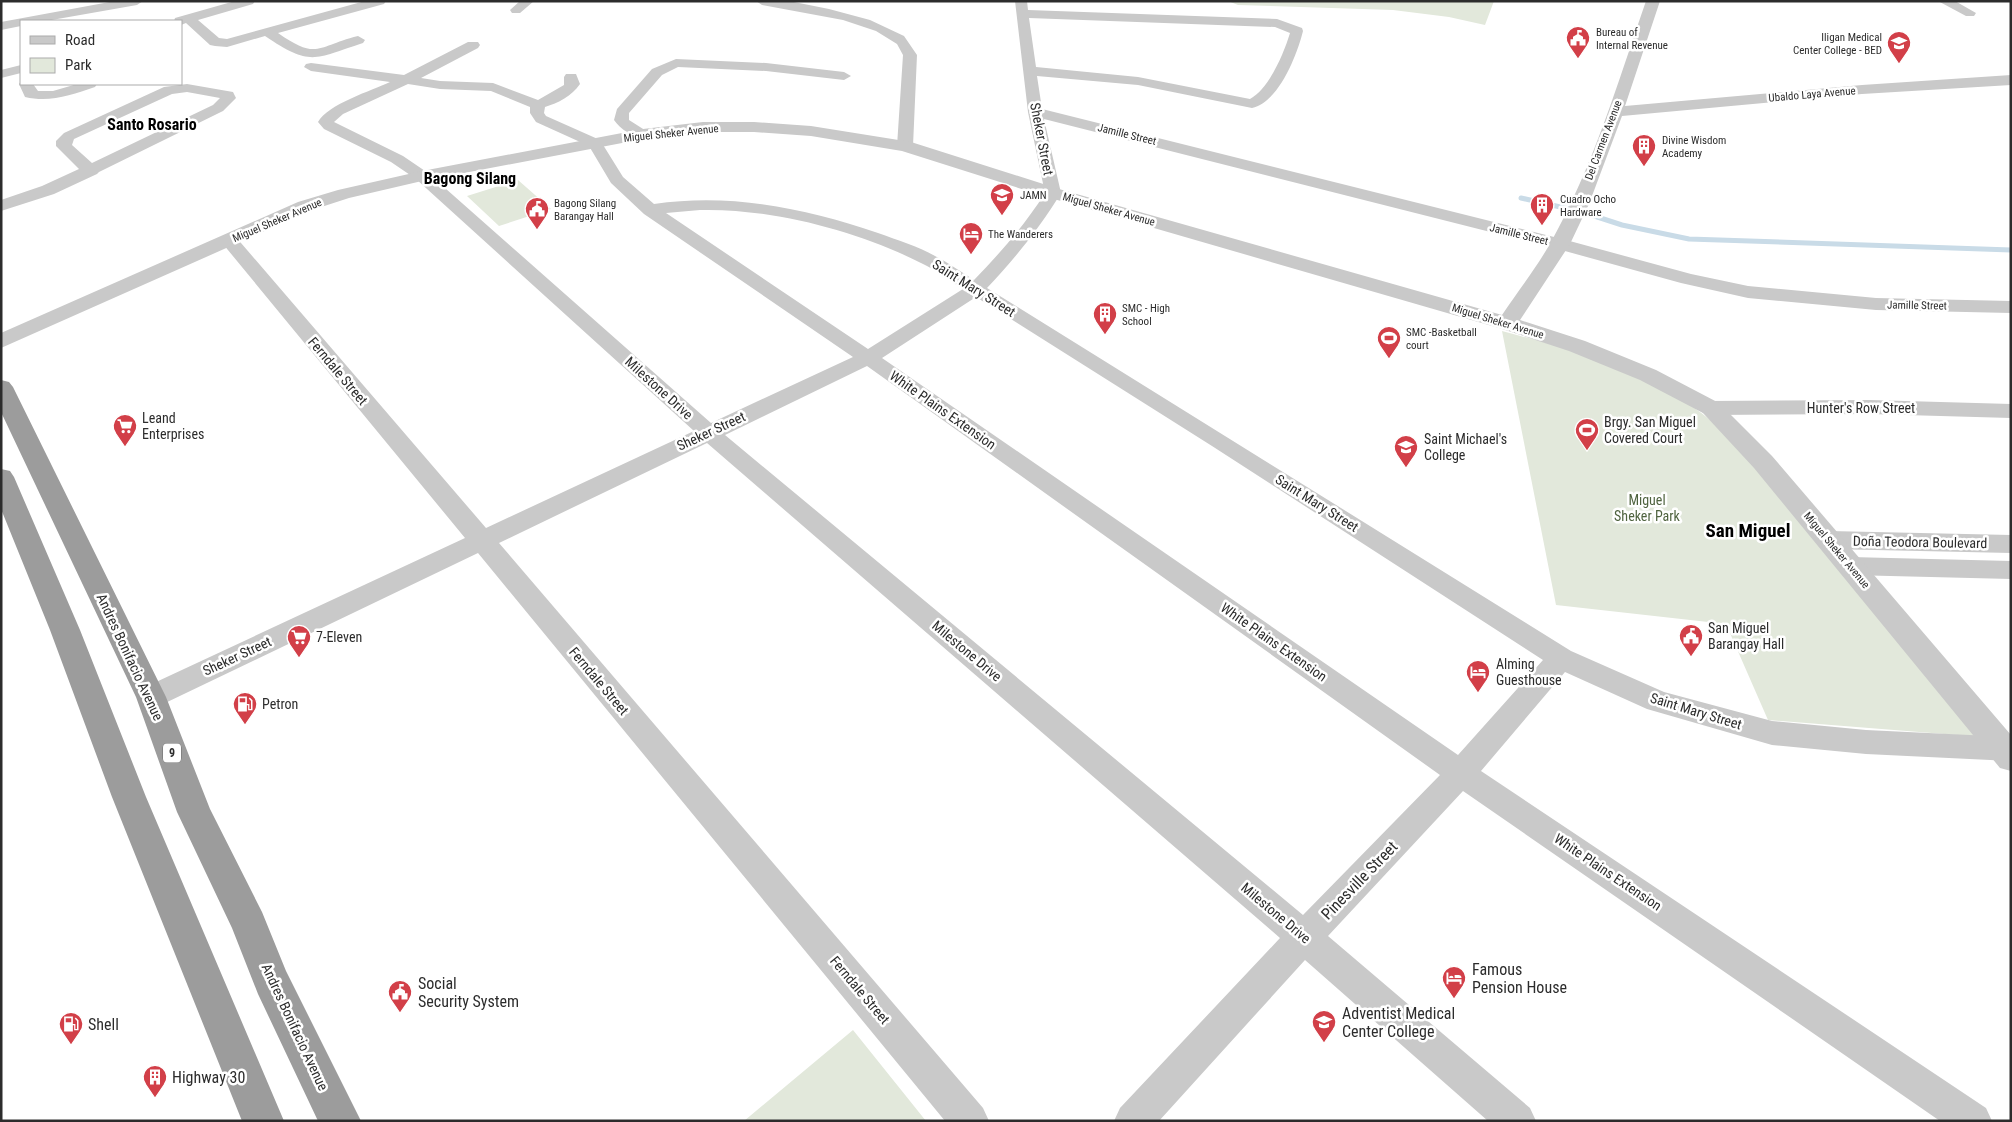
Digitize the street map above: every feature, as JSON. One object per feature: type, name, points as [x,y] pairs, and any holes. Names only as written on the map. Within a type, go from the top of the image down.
[{"type":"highway","name":"Andres Bonifacio Avenue","points":[[1,387],[151,697],[194,812],[249,924],[271,980],[340,1121]]},
{"type":"highway","points":[[1,477],[65,630],[129,797],[263,1121]]},
{"type":"street","points":[[30,20],[79,6],[137,1]]},
{"type":"street","points":[[184,20],[249,1]]},
{"type":"street","points":[[184,20],[215,42],[238,42],[378,1]]},
{"type":"street","points":[[516,10],[528,1]]},
{"type":"street","points":[[762,1],[799,4],[881,28],[905,44],[910,56],[905,146]]},
{"type":"street","name":"Del Carmen Avenue","points":[[1507,323],[1560,244],[1577,209],[1615,112],[1652,1]]},
{"type":"street","points":[[1944,1],[1970,13]]},
{"type":"street","points":[[1022,8],[1277,23],[1297,31],[1294,45],[1269,89],[1262,100],[1252,104],[1138,81],[1030,71]]},
{"type":"street","name":"Sheker Street","points":[[151,697],[868,358],[929,321],[976,289],[1016,247],[1046,208],[1053,193],[1035,112],[1022,8]]},
{"type":"street","points":[[1,26],[20,22]]},
{"type":"street","points":[[269,33],[308,54],[358,40]]},
{"type":"street","points":[[406,80],[473,45]]},
{"type":"street","points":[[643,134],[625,125],[621,120],[622,112],[657,72],[676,63],[766,66],[844,76]]},
{"type":"street","points":[[311,67],[440,85],[494,87],[538,105],[547,102],[568,89],[573,84],[571,77]]},
{"type":"street","points":[[1,74],[20,70]]},
{"type":"street","name":"Milestone Drive","points":[[406,80],[338,112],[328,118],[326,122],[329,126],[397,159],[422,176],[708,432],[1304,937],[1517,1121]]},
{"type":"street","name":"Ubaldo Laya Avenue","points":[[1615,112],[1803,94],[1957,82],[2011,80]]},
{"type":"street","points":[[26,85],[30,94],[37,96],[62,93],[87,85]]},
{"type":"street","points":[[1,206],[48,190],[91,171],[218,108],[227,102],[228,95],[187,88],[169,90],[69,136],[64,141],[64,146],[91,171]]},
{"type":"street","points":[[538,105],[537,113],[545,122],[595,143]]},
{"type":"street","name":"Jamille Street","points":[[1035,112],[1560,244],[1688,279],[1748,292],[1876,304],[2011,307]]},
{"type":"street","name":"Miguel Sheker Avenue","points":[[1,341],[312,204],[344,194],[422,176],[643,134],[703,127],[754,126],[851,136],[905,146],[1053,193],[1507,323],[1576,346],[1648,375],[1711,408],[1763,462],[2008,752]]},
{"type":"street","name":"White Plains Extension","points":[[595,143],[617,180],[650,210],[868,358],[1461,773],[1973,1121]]},
{"type":"street","name":"Saint Mary Street","points":[[650,210],[683,205],[729,204],[772,210],[828,222],[882,240],[928,259],[1220,441],[1561,658],[1658,702],[1772,733],[2008,752]]},
{"type":"street","name":"Ferndale Street","points":[[229,240],[970,1121]]},
{"type":"street","name":"Hunter's Row Street","points":[[1711,408],[1870,407],[2011,410]]},
{"type":"street","name":"Doña Teodora Boulevard","points":[[1829,540],[2011,544]]},
{"type":"street","name":"Doña Teodora Boulevard","points":[[1850,566],[2011,570]]},
{"type":"street","name":"Pinesville Street","points":[[1133,1121],[1304,937],[1461,773],[1561,658]]},
{"type":"green space","points":[[1228,1],[1494,1],[1485,25],[1449,17],[1393,10],[1238,5]]},
{"type":"green space","points":[[518,180],[551,209],[499,226],[467,196]]},
{"type":"green space","name":"Miguel Sheker Park","points":[[1502,331],[1601,361],[1648,381],[1693,407],[1716,425],[1729,436],[1982,737],[1768,720],[1726,624],[1556,605]]},
{"type":"green space","points":[[853,1030],[926,1121],[744,1121]]},
{"type":"waterway","points":[[1521,198],[1582,212],[1622,225],[1689,239],[2011,250]]},
{"type":"place","name":"Bureau of Internal Revenue","points":[[1578,59]]},
{"type":"place","name":"Iligan Medical Center College - BED","points":[[1899,64]]},
{"type":"place","name":"Divine Wisdom Academy","points":[[1644,167]]},
{"type":"place","name":"JAMN","points":[[1002,216]]},
{"type":"place","name":"Cuadro Ocho Hardware","points":[[1542,226]]},
{"type":"place","name":"Bagong Silang Barangay Hall","points":[[537,230]]},
{"type":"place","name":"The Wanderers","points":[[971,255]]},
{"type":"place","name":"SMC - High School","points":[[1105,335]]},
{"type":"place","name":"SMC -Basketball court","points":[[1389,359]]},
{"type":"place","name":"Leand Enterprises","points":[[125,447]]},
{"type":"place","name":"Brgy. San Miguel Covered Court","points":[[1587,451]]},
{"type":"place","name":"Saint Michael's College","points":[[1406,468]]},
{"type":"place","name":"San Miguel Barangay Hall","points":[[1691,657]]},
{"type":"place","name":"7-Eleven","points":[[299,658]]},
{"type":"place","name":"Alming Guesthouse","points":[[1478,693]]},
{"type":"place","name":"Petron","points":[[245,725]]},
{"type":"place","name":"Famous Pension House","points":[[1454,999]]},
{"type":"place","name":"Social Security System","points":[[400,1013]]},
{"type":"place","name":"Adventist Medical Center College","points":[[1324,1043]]},
{"type":"place","name":"Shell","points":[[71,1045]]},
{"type":"place","name":"Highway 30","points":[[155,1098]]},
{"type":"district","name":"Santo Rosario","points":[[152,124]]},
{"type":"district","name":"Bagong Silang","points":[[470,178]]},
{"type":"district","name":"San Miguel","points":[[1748,530]]}]
